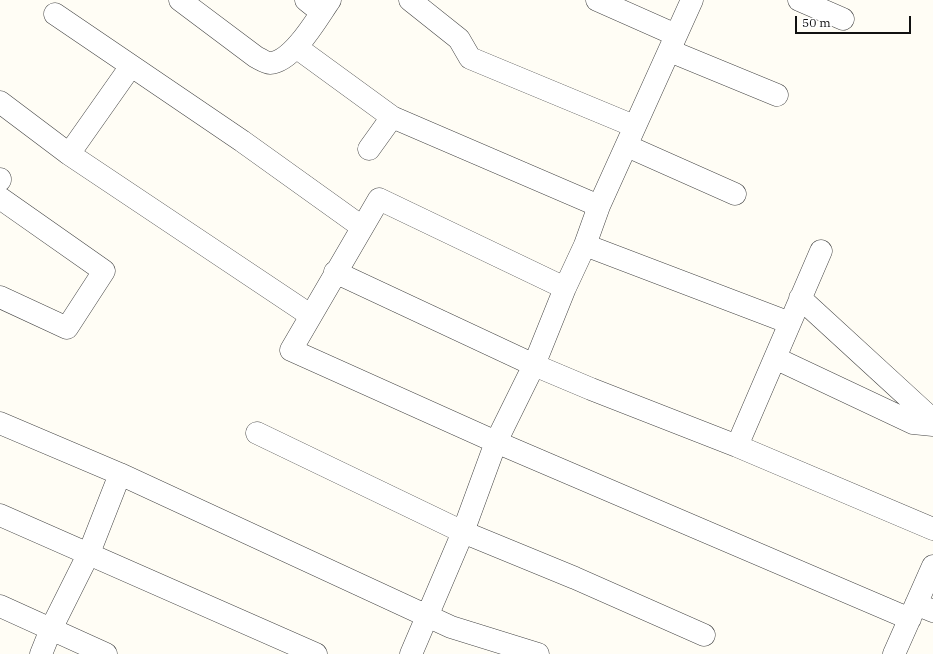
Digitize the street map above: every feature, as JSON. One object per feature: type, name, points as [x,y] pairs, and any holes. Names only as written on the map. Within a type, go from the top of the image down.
[{"type":"street","points":[[180,0],[256,57],[270,63],[282,59],[296,47],[319,4]]},
{"type":"street","points":[[410,0],[459,39],[470,58],[634,126]]},
{"type":"street","points":[[597,0],[673,43],[777,94]]},
{"type":"street","points":[[411,654],[463,532],[496,442],[534,365],[565,288],[585,245],[599,206],[692,0]]},
{"type":"street","points":[[799,0],[843,19]]},
{"type":"street","points":[[55,14],[242,141],[362,227]]},
{"type":"street","points":[[296,47],[392,117],[599,206]]},
{"type":"street","points":[[69,154],[131,66]]},
{"type":"street","points":[[0,102],[69,154],[310,315]]},
{"type":"street","points":[[369,149],[392,117]]},
{"type":"street","points":[[627,146],[735,194]]},
{"type":"street","points":[[0,198],[104,271],[67,328],[0,297]]},
{"type":"street","points":[[565,288],[379,199],[335,272],[291,350],[496,442],[920,611]]},
{"type":"street","points":[[585,245],[790,323]]},
{"type":"street","points":[[737,446],[821,251]]},
{"type":"street","points":[[335,272],[534,365],[737,446],[933,529]]},
{"type":"street","points":[[800,298],[933,420]]},
{"type":"street","points":[[775,358],[913,423],[933,425]]},
{"type":"street","points":[[0,422],[120,474],[428,616],[485,639],[538,654]]},
{"type":"street","points":[[257,433],[463,532],[575,578],[704,635]]},
{"type":"street","points":[[41,654],[51,629],[89,553],[120,474]]},
{"type":"street","points":[[0,515],[316,654]]},
{"type":"street","points":[[894,654],[920,611],[933,566]]},
{"type":"street","points":[[0,606],[106,654]]},
{"type":"street","points":[[485,639],[511,654]]}]
